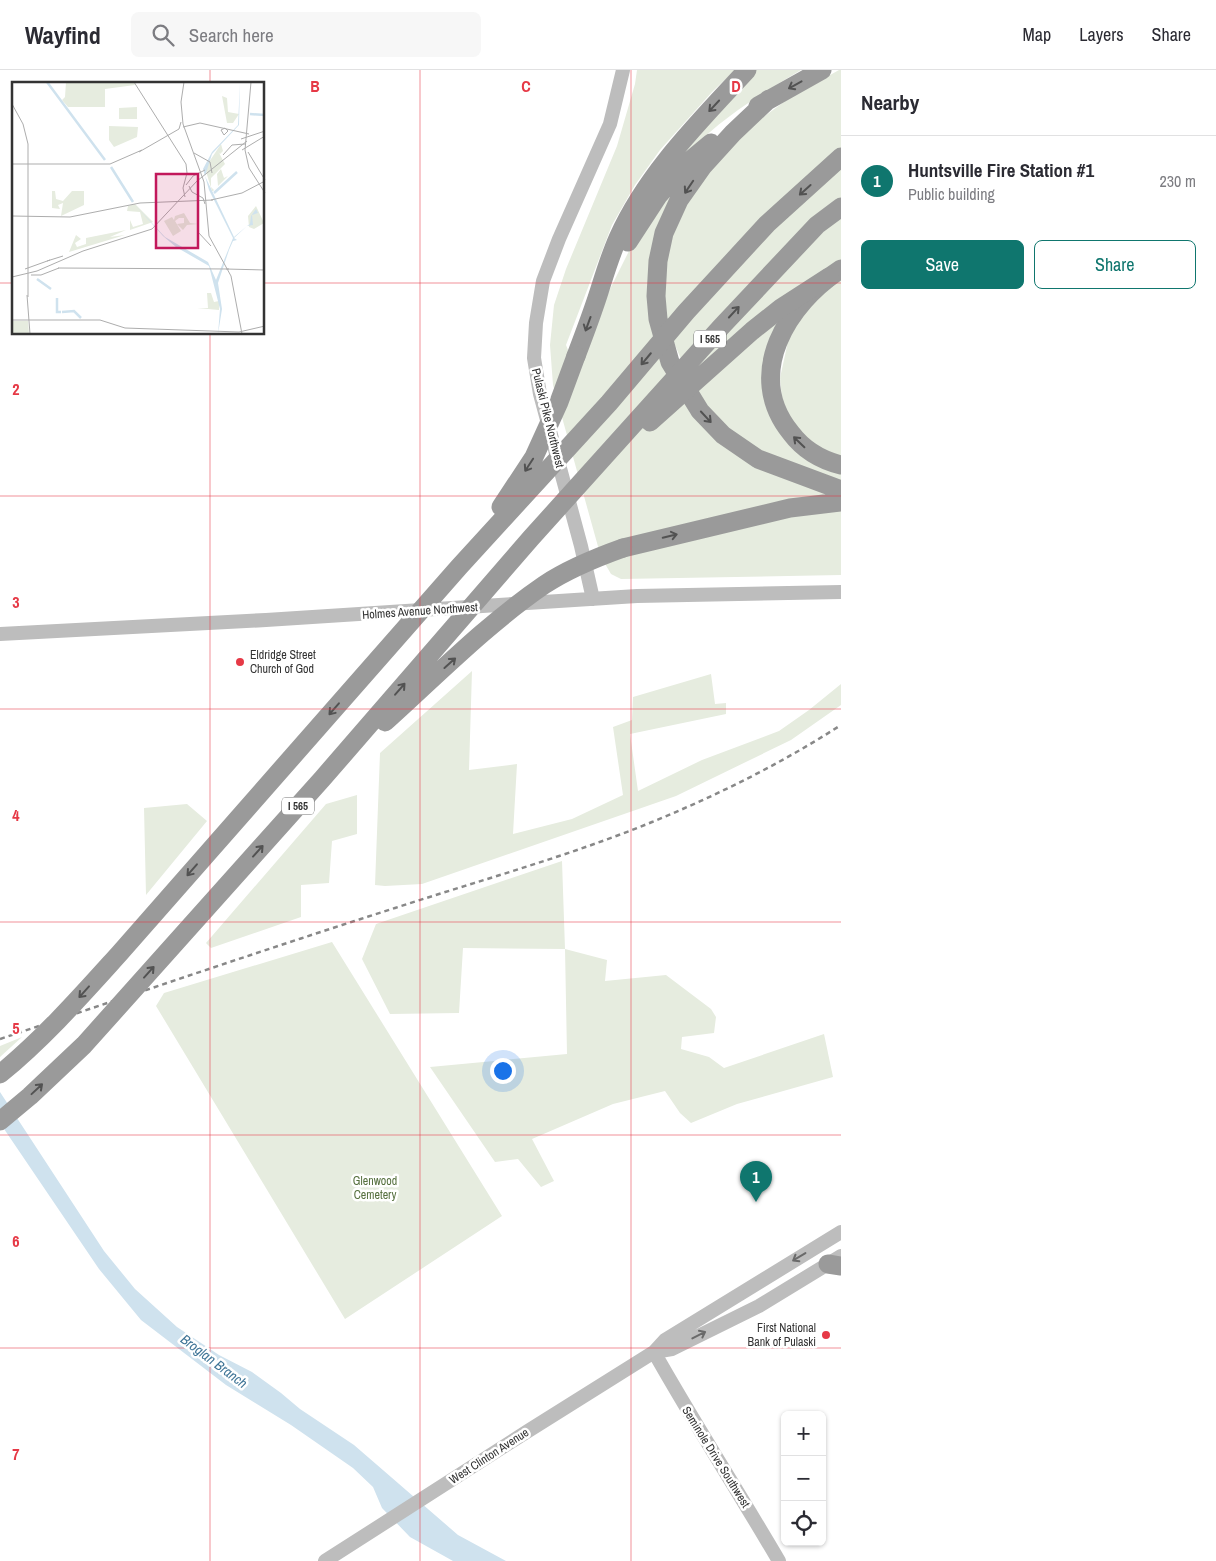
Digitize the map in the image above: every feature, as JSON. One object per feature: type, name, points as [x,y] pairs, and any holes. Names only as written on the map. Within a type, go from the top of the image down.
[{"type":"highway","points":[[459,567],[534,457],[559,402],[618,236],[655,173],[748,70]]},
{"type":"highway","points":[[600,291],[658,196],[687,163],[735,122],[769,99],[822,70]]},
{"type":"highway","points":[[769,99],[733,133],[703,166],[680,200],[664,233],[658,261],[656,296],[658,319],[670,362],[700,411],[723,435],[758,460],[841,490]]},
{"type":"highway","name":"I 565","points":[[0,1074],[36,1042],[77,1000],[459,567],[609,403],[686,312],[767,224],[841,157]]},
{"type":"highway","name":"I 565","points":[[0,1121],[30,1096],[84,1044],[323,778],[531,538],[721,327],[816,225],[841,207]]},
{"type":"highway","points":[[585,479],[752,331],[781,308],[835,273]]},
{"type":"highway","points":[[835,273],[808,296],[784,328],[775,347],[771,369],[771,385],[774,401],[782,421],[794,437],[809,450],[826,460],[841,465]]},
{"type":"highway","points":[[323,778],[496,621],[545,585],[572,569],[623,548],[790,508],[841,502]]},
{"type":"main road","name":"Pulaski Pike Northwest","points":[[593,599],[581,546],[540,394],[534,358],[536,323],[543,281],[559,238],[610,124],[623,70]]},
{"type":"main road","name":"Holmes Avenue Northwest","points":[[0,634],[266,620],[637,596],[841,592]]},
{"type":"main road","name":"West Clinton Avenue","points":[[325,1561],[654,1352],[665,1340],[841,1232]]},
{"type":"main road","name":"West Clinton Avenue","points":[[654,1352],[672,1349],[759,1306],[836,1262]]},
{"type":"main road","name":"Seminole Drive Southwest","points":[[654,1352],[685,1407],[779,1561]]},
{"type":"green space","points":[[637,70],[735,70],[712,92],[660,150],[635,185],[612,225],[566,345],[577,373],[601,307],[650,209],[690,169],[648,279],[690,413],[833,494],[599,550],[553,385],[550,345],[554,305],[566,269],[617,146],[635,84]]},
{"type":"green space","points":[[754,70],[801,70],[756,98],[719,125],[687,153],[646,194]]},
{"type":"green space","points":[[841,70],[841,459],[824,453],[792,424],[782,400],[780,378],[787,346],[771,340],[767,402],[841,472],[841,482],[757,451],[718,425],[698,399],[663,317],[663,261],[680,209],[740,134],[788,99]]},
{"type":"green space","points":[[841,508],[841,575],[621,579],[611,574],[604,562],[786,515]]},
{"type":"green space","points":[[472,671],[469,770],[517,764],[513,834],[572,819],[623,795],[613,727],[632,720],[633,697],[711,674],[715,704],[726,703],[726,714],[630,734],[638,791],[702,760],[779,731],[841,684],[841,705],[791,740],[676,796],[422,884],[375,885],[380,753]]},
{"type":"green space","points":[[357,795],[357,834],[332,841],[329,883],[301,885],[301,917],[211,948],[206,943],[326,804]]},
{"type":"green space","points":[[187,804],[207,821],[146,895],[144,808]]},
{"type":"green space","points":[[562,861],[565,949],[463,948],[459,1013],[390,1014],[362,959],[376,924]]},
{"type":"green space","name":"Glenwood Cemetery","points":[[332,942],[502,1216],[345,1319],[156,1006],[164,993]]},
{"type":"green space","points":[[565,949],[607,960],[605,981],[666,975],[711,1009],[716,1017],[714,1033],[682,1037],[681,1049],[709,1057],[724,1068],[824,1034],[833,1077],[737,1104],[691,1123],[680,1113],[665,1091],[613,1104],[532,1139],[554,1181],[541,1187],[518,1159],[495,1162],[430,1067],[567,1054]]},
{"type":"green space","points":[[22,1037],[0,1057],[0,1046]]},
{"type":"water","name":"Broglan Branch","points":[[0,1092],[104,1251],[135,1289],[177,1327],[219,1355],[252,1372],[300,1409],[354,1445],[458,1535],[506,1561],[453,1561],[410,1537],[382,1508],[373,1487],[353,1468],[291,1425],[226,1385],[141,1320],[99,1269],[0,1123]]},
{"type":"railway","points":[[0,1039],[296,940],[557,857],[621,834],[677,812],[749,778],[841,725]]},
{"type":"place","name":"Eldridge Street Church of God","points":[[240,662]]},
{"type":"place","name":"Huntsville Fire Station #1","points":[[756,1202]]},
{"type":"place","name":"First National Bank of Pulaski","points":[[826,1335]]}]
